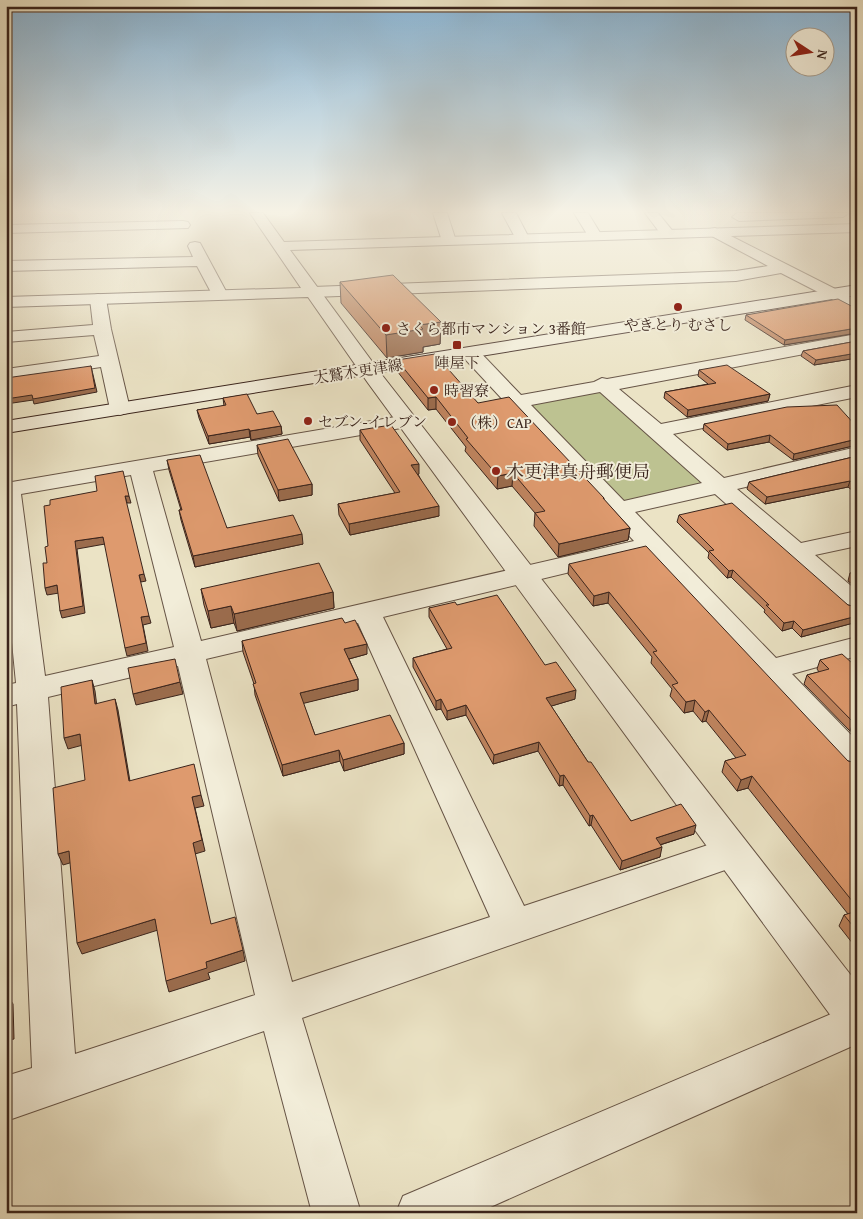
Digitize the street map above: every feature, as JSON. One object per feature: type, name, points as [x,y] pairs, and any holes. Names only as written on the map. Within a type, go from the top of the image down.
[{"type":"street","points":[[207,270],[220,295]]},
{"type":"street","points":[[297,270],[368,369],[857,1017]]},
{"type":"street","points":[[6,302],[736,276],[771,270]]},
{"type":"street","points":[[786,270],[857,307]]},
{"type":"street","name":"大鷲木更津線","points":[[6,427],[470,354],[857,290]]},
{"type":"street","points":[[98,299],[102,329],[120,409]]},
{"type":"street","points":[[6,337],[102,329]]},
{"type":"street","points":[[516,402],[602,384],[857,339]]},
{"type":"street","points":[[470,354],[857,762]]},
{"type":"street","points":[[6,375],[109,360]]},
{"type":"street","points":[[602,384],[857,605]]},
{"type":"street","points":[[656,431],[857,391]]},
{"type":"street","points":[[55,1083],[19,693],[8,490],[407,421]]},
{"type":"street","points":[[618,509],[857,454]]},
{"type":"street","points":[[140,467],[190,653],[278,1006],[337,1213]]},
{"type":"street","points":[[796,552],[857,538]]},
{"type":"street","points":[[19,693],[651,545]]},
{"type":"street","points":[[366,611],[514,926]]},
{"type":"street","points":[[770,670],[857,646]]},
{"type":"street","points":[[6,1099],[732,852]]},
{"type":"street","points":[[420,1213],[857,1023]]},
{"type":"green space","points":[[601,387],[710,483],[619,505],[522,402]]},
{"type":"building","points":[[393,275],[441,322],[419,325],[423,329],[386,335],[340,282]]},
{"type":"building","points":[[838,299],[857,309],[857,328],[785,340],[746,315]]},
{"type":"building","points":[[857,341],[857,353],[816,360],[803,351]]},
{"type":"building","points":[[435,354],[478,403],[509,397],[630,528],[559,544],[535,513],[545,511],[513,473],[498,476],[466,439],[468,438],[436,397],[428,398],[397,360]]},
{"type":"building","points":[[727,365],[770,394],[688,410],[665,392],[716,383],[699,370]]},
{"type":"building","points":[[91,366],[95,388],[33,399],[32,395],[6,399],[6,378]]},
{"type":"building","points":[[247,394],[257,414],[273,411],[281,426],[208,436],[197,410],[226,405],[223,398]]},
{"type":"building","points":[[837,405],[857,427],[857,439],[794,454],[770,435],[728,444],[704,424],[787,407]]},
{"type":"building","points":[[391,425],[419,464],[411,465],[439,506],[349,524],[338,504],[400,492],[360,430]]},
{"type":"building","points":[[288,439],[312,484],[278,490],[257,445]]},
{"type":"building","points":[[200,455],[227,528],[293,515],[302,534],[193,556],[167,460]]},
{"type":"building","points":[[857,456],[857,486],[850,481],[767,497],[749,482]]},
{"type":"building","points":[[123,471],[129,496],[125,496],[144,574],[139,575],[149,616],[141,617],[146,643],[125,648],[103,537],[75,541],[83,606],[60,611],[57,585],[45,588],[43,563],[47,563],[45,547],[48,546],[44,506],[50,505],[50,500],[97,491],[95,476]]},
{"type":"building","points":[[732,503],[848,605],[857,607],[857,616],[803,630],[794,621],[784,623],[766,605],[769,605],[733,570],[729,571],[709,551],[714,550],[679,515]]},
{"type":"building","points":[[646,546],[848,761],[857,763],[857,907],[752,776],[741,780],[725,761],[746,755],[709,710],[705,712],[695,700],[686,702],[672,685],[678,683],[653,652],[657,651],[609,592],[594,596],[569,564]]},
{"type":"building","points":[[319,563],[333,592],[234,614],[231,606],[208,611],[201,589]]},
{"type":"building","points":[[857,571],[857,579],[850,573]]},
{"type":"building","points":[[497,595],[545,665],[556,662],[576,690],[546,698],[588,762],[591,762],[631,821],[681,804],[696,825],[656,838],[662,847],[622,861],[593,815],[590,816],[564,775],[560,776],[539,742],[494,755],[466,705],[447,711],[441,699],[436,701],[413,658],[452,648],[429,608],[455,602],[457,605]]},
{"type":"building","points":[[342,618],[345,623],[355,620],[367,644],[344,649],[358,679],[300,693],[315,735],[390,715],[404,743],[343,760],[339,750],[282,765],[253,684],[256,683],[242,641]]},
{"type":"building","points":[[842,654],[852,663],[857,662],[857,721],[853,722],[807,675],[829,669],[820,660]]},
{"type":"building","points":[[175,659],[180,682],[133,694],[128,668]]},
{"type":"building","points":[[92,680],[95,704],[115,699],[129,781],[194,764],[201,795],[192,797],[202,840],[193,843],[211,924],[235,917],[243,950],[206,962],[207,968],[166,981],[155,919],[77,943],[69,851],[58,854],[53,788],[85,780],[80,734],[64,738],[61,687]]},
{"type":"building","points":[[857,911],[857,931],[844,915]]},
{"type":"building","points":[[9,997],[10,1032],[6,1033],[6,998]]},
{"type":"place","name":"やきとり むさし","points":[[678,307]]},
{"type":"place","name":"さくら都市マンション 3番館","points":[[386,328]]},
{"type":"place","name":"陣屋下","points":[[457,345]]},
{"type":"place","name":"時習寮","points":[[434,390]]},
{"type":"place","name":"セブン-イレブン","points":[[308,421]]},
{"type":"place","name":"（株）CAP","points":[[452,422]]},
{"type":"place","name":"木更津真舟郵便局","points":[[496,471]]}]
